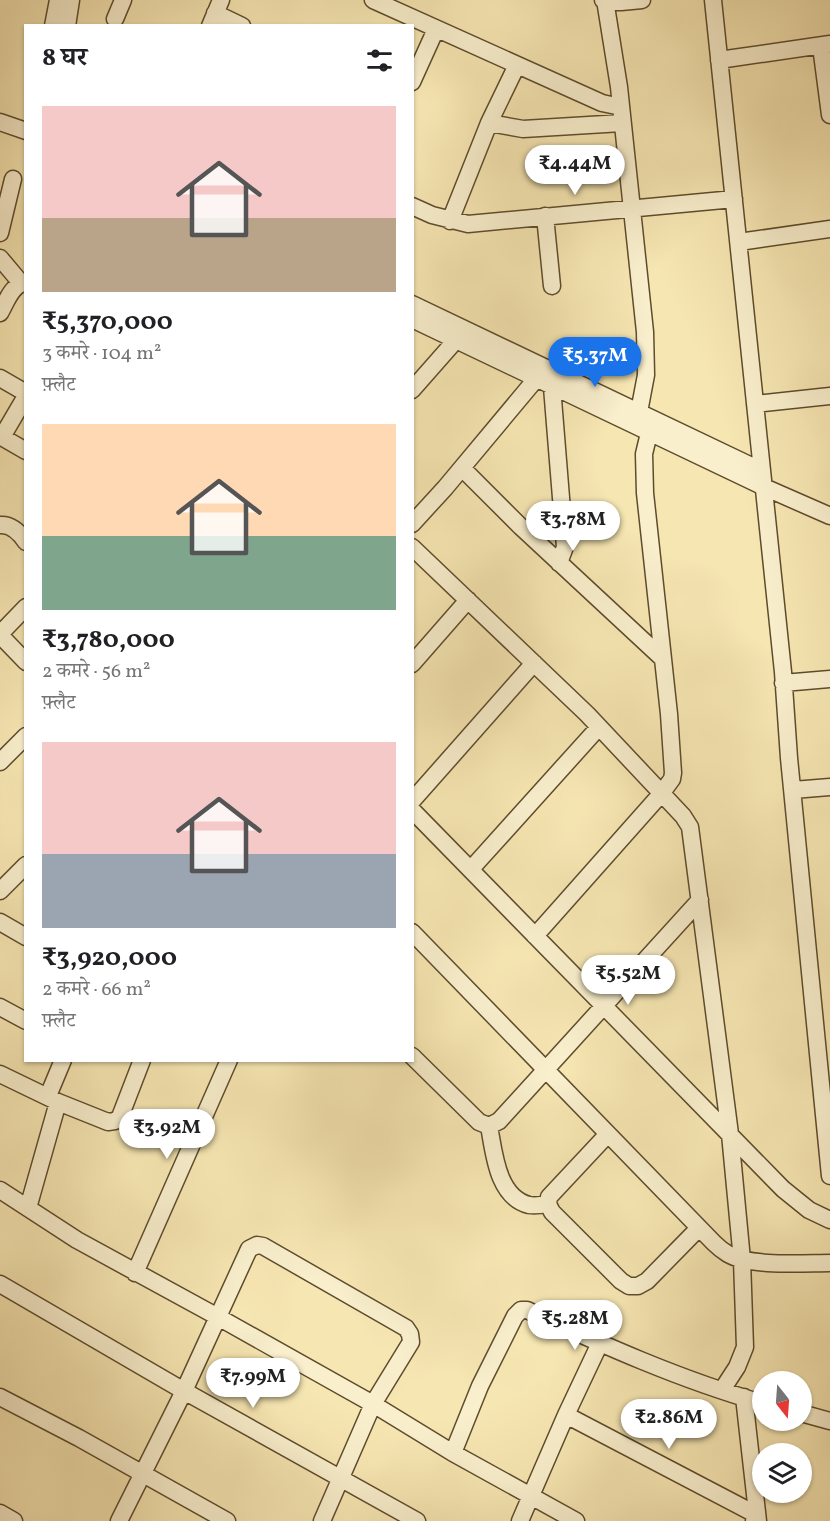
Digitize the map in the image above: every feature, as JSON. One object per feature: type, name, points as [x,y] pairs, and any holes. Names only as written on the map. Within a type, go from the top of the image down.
[{"type":"street","points":[[53,24],[58,0]]},
{"type":"street","points":[[67,24],[72,0]]},
{"type":"street","points":[[115,19],[123,0]]},
{"type":"street","points":[[373,0],[602,103],[621,115]]},
{"type":"street","points":[[639,412],[646,375],[645,333],[621,115],[605,0],[621,2],[642,0]]},
{"type":"street","points":[[712,0],[756,404],[793,790],[823,1042],[830,1176]]},
{"type":"street","points":[[216,13],[238,24]]},
{"type":"street","points":[[414,78],[436,28]]},
{"type":"street","points":[[719,60],[825,45],[830,115]]},
{"type":"street","points":[[450,221],[489,123],[517,65]]},
{"type":"street","points":[[489,123],[523,129],[621,115]]},
{"type":"street","points":[[0,122],[24,130]]},
{"type":"street","points":[[0,233],[13,178]]},
{"type":"street","points":[[414,207],[450,221],[468,224],[734,199]]},
{"type":"street","points":[[545,216],[552,286]]},
{"type":"street","points":[[739,242],[830,229]]},
{"type":"street","points":[[0,258],[23,283],[16,286],[0,314]]},
{"type":"street","points":[[414,305],[639,412],[652,427]]},
{"type":"street","points":[[414,321],[552,387],[652,427],[763,479],[830,516]]},
{"type":"street","points":[[414,388],[456,340]]},
{"type":"street","points":[[0,378],[24,394]]},
{"type":"street","points":[[414,522],[536,379]]},
{"type":"street","points":[[552,387],[565,547],[559,563]]},
{"type":"street","points":[[756,404],[830,396]]},
{"type":"street","points":[[24,398],[1,437],[24,450]]},
{"type":"street","points":[[535,936],[672,779],[669,714],[645,494],[644,454],[652,427]]},
{"type":"street","points":[[462,468],[559,563],[662,658]]},
{"type":"street","points":[[0,525],[5,524],[15,529],[24,540]]},
{"type":"street","points":[[414,549],[599,727],[683,816],[690,827],[730,1134],[742,1260],[745,1347],[737,1367],[722,1390]]},
{"type":"street","points":[[414,662],[468,600]]},
{"type":"street","points":[[24,609],[0,635],[24,660]]},
{"type":"street","points":[[414,799],[534,663]]},
{"type":"street","points":[[783,683],[830,679]]},
{"type":"street","points":[[471,869],[599,727]]},
{"type":"street","points":[[0,762],[24,738]]},
{"type":"street","points":[[793,790],[830,787]]},
{"type":"street","points":[[414,812],[783,1189],[809,1210],[830,1220]]},
{"type":"street","points":[[0,891],[24,868]]},
{"type":"street","points":[[414,1058],[479,1122],[489,1126],[499,1121],[700,900]]},
{"type":"street","points":[[0,922],[24,936]]},
{"type":"street","points":[[414,934],[698,1229],[729,1255],[742,1260],[830,1263]]},
{"type":"street","points":[[0,1007],[24,1020]]},
{"type":"street","points":[[28,1208],[62,1062]]},
{"type":"street","points":[[0,1074],[108,1122],[120,1117],[141,1062]]},
{"type":"street","points":[[135,1273],[228,1062]]},
{"type":"street","points":[[489,1126],[497,1168],[505,1186],[515,1198],[530,1205],[548,1204]]},
{"type":"street","points":[[607,1135],[549,1197],[548,1204],[552,1212],[612,1273],[629,1286],[638,1286],[647,1281],[698,1229]]},
{"type":"street","points":[[0,1190],[77,1240],[374,1404],[453,1453],[576,1521]]},
{"type":"street","points":[[119,1521],[184,1391],[249,1250],[256,1245],[263,1246],[406,1328],[410,1334],[411,1342],[374,1404],[322,1521]]},
{"type":"street","points":[[1,1288],[417,1521]]},
{"type":"street","points":[[453,1453],[480,1386],[515,1316],[521,1310],[527,1310],[600,1343],[752,1399]]},
{"type":"street","points":[[520,1521],[600,1343]]},
{"type":"street","points":[[0,1396],[227,1521]]},
{"type":"street","points":[[744,1397],[757,1519]]},
{"type":"street","points":[[566,1415],[757,1519]]},
{"type":"street","points":[[812,1416],[830,1421]]},
{"type":"street","points":[[0,1513],[14,1521]]}]
